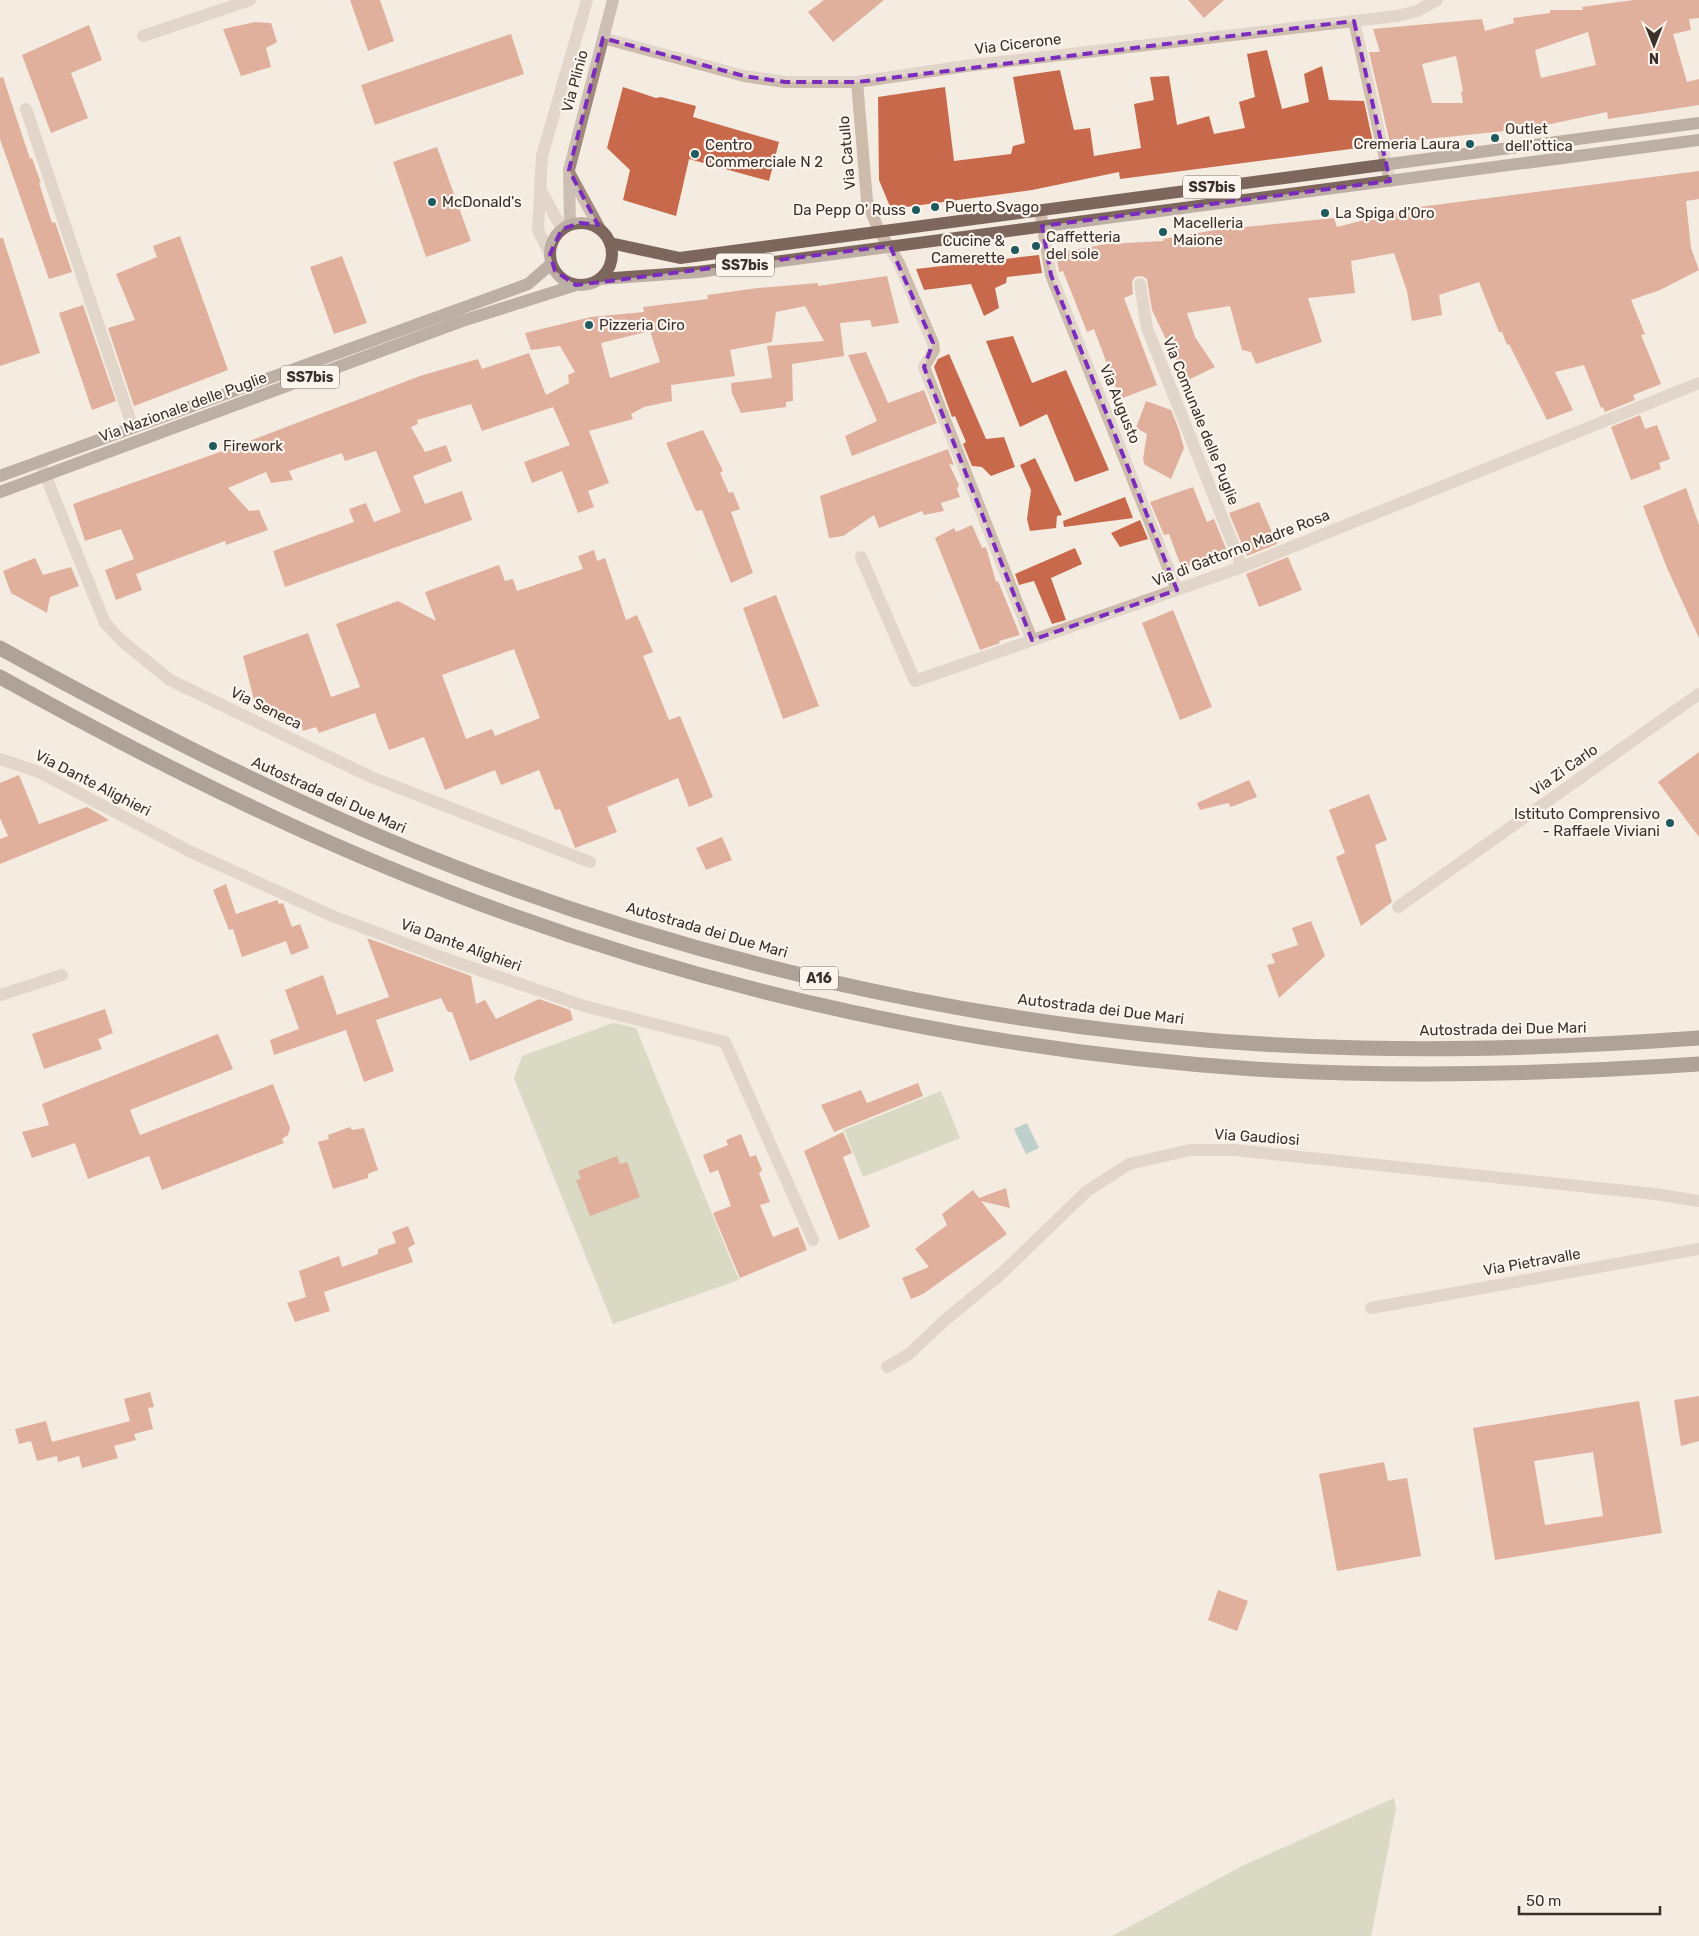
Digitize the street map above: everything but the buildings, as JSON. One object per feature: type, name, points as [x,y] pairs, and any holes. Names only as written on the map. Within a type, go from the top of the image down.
[{"type":"highway","name":"Autostrada dei Due Mari","points":[[0,648],[206,758],[322,812],[458,868],[562,906],[659,936],[855,987],[954,1006],[1054,1022],[1256,1043],[1358,1048],[1458,1049],[1561,1046],[1699,1038]]},
{"type":"highway","name":"A16","points":[[0,677],[187,777],[362,857],[458,896],[554,930],[644,957],[750,987],[849,1011],[948,1031],[1050,1047],[1152,1060],[1254,1068],[1458,1074],[1561,1072],[1699,1064]]},
{"type":"main road","name":"SS7bis","points":[[610,243],[680,258],[1699,124]]},
{"type":"main road","name":"SS7bis","points":[[576,285],[592,283],[600,279],[698,272],[1699,140]]},
{"type":"main road","points":[[566,227],[590,224],[600,229],[610,243],[613,253],[611,263],[607,272],[600,279]]},
{"type":"main road","name":"SS7bis","points":[[550,259],[551,244],[566,227]]},
{"type":"main road","name":"Via Nazionale delle Puglie","points":[[0,476],[528,284],[550,259]]},
{"type":"main road","points":[[550,259],[561,278],[576,285]]},
{"type":"main road","name":"Via Nazionale delle Puglie","points":[[0,492],[462,321],[576,285]]},
{"type":"street","points":[[142,36],[250,0]]},
{"type":"street","points":[[550,259],[538,230],[542,156],[587,0]]},
{"type":"street","name":"Via Plinio","points":[[566,227],[568,170],[612,0]]},
{"type":"street","name":"Via Cicerone","points":[[603,38],[744,76],[785,82],[857,82],[966,66],[1397,16],[1417,11],[1437,0]]},
{"type":"street","points":[[1354,21],[1390,181]]},
{"type":"street","name":"Via Catullo","points":[[857,82],[867,201],[879,231],[890,246],[933,343],[934,350],[924,367],[1032,640]]},
{"type":"street","points":[[26,109],[133,428]]},
{"type":"street","points":[[568,170],[600,229]]},
{"type":"street","points":[[540,188],[566,227]]},
{"type":"street","points":[[1040,210],[1042,226]]},
{"type":"street","name":"Via Augusto","points":[[1042,226],[1050,275],[1177,590]]},
{"type":"street","name":"Via Comunale delle Puglie","points":[[1140,284],[1147,328],[1242,567]]},
{"type":"street","name":"Via di Gattorno Madre Rosa","points":[[861,557],[915,681],[1242,567],[1699,383]]},
{"type":"street","name":"Via Seneca","points":[[40,462],[105,623],[122,641],[170,680],[371,777],[590,862]]},
{"type":"street","name":"Via Zi Carlo","points":[[1398,907],[1699,694]]},
{"type":"street","name":"Via Dante Alighieri","points":[[0,759],[39,772],[188,851],[330,915],[444,958],[584,1006],[725,1042],[813,1240]]},
{"type":"street","points":[[0,996],[62,975]]},
{"type":"street","name":"Via Gaudiosi","points":[[887,1367],[909,1354],[944,1321],[1001,1274],[1087,1191],[1129,1164],[1190,1150],[1235,1150],[1655,1194],[1699,1201]]},
{"type":"street","name":"Via Pietravalle","points":[[1371,1308],[1699,1249]]},
{"type":"highlighted area","points":[[1354,21],[1390,181],[1042,226],[1051,275],[1177,590],[1032,640],[924,367],[933,343],[890,246],[576,285],[555,271],[550,254],[562,229],[580,223],[598,225],[569,170],[603,38],[744,76],[785,82],[857,82]]},
{"type":"green space","points":[[613,1023],[636,1028],[739,1280],[613,1324],[514,1078],[522,1056]]},
{"type":"green space","points":[[941,1091],[960,1138],[863,1177],[844,1130]]},
{"type":"green space","points":[[1394,1798],[1396,1809],[1371,1936],[1112,1936],[1244,1865]]},
{"type":"water","points":[[1027,1123],[1039,1148],[1026,1154],[1014,1129]]},
{"type":"place","name":"Outlet dell'ottica","points":[[1495,138]]},
{"type":"place","name":"Cremeria Laura","points":[[1470,144]]},
{"type":"place","name":"Centro Commerciale N 2","points":[[695,154]]},
{"type":"place","name":"McDonald's","points":[[432,202]]},
{"type":"place","name":"Puerto Svago","points":[[935,207]]},
{"type":"place","name":"Da Pepp O' Russ","points":[[916,210]]},
{"type":"place","name":"La Spiga d'Oro","points":[[1325,213]]},
{"type":"place","name":"Macelleria Maione","points":[[1163,232]]},
{"type":"place","name":"Caffetteria del sole","points":[[1036,246]]},
{"type":"place","name":"Cucine & Camerette","points":[[1015,250]]},
{"type":"place","name":"Pizzeria Ciro","points":[[589,325]]},
{"type":"place","name":"Firework","points":[[213,446]]},
{"type":"place","name":"Istituto Comprensivo - Raffaele Viviani","points":[[1670,823]]}]
